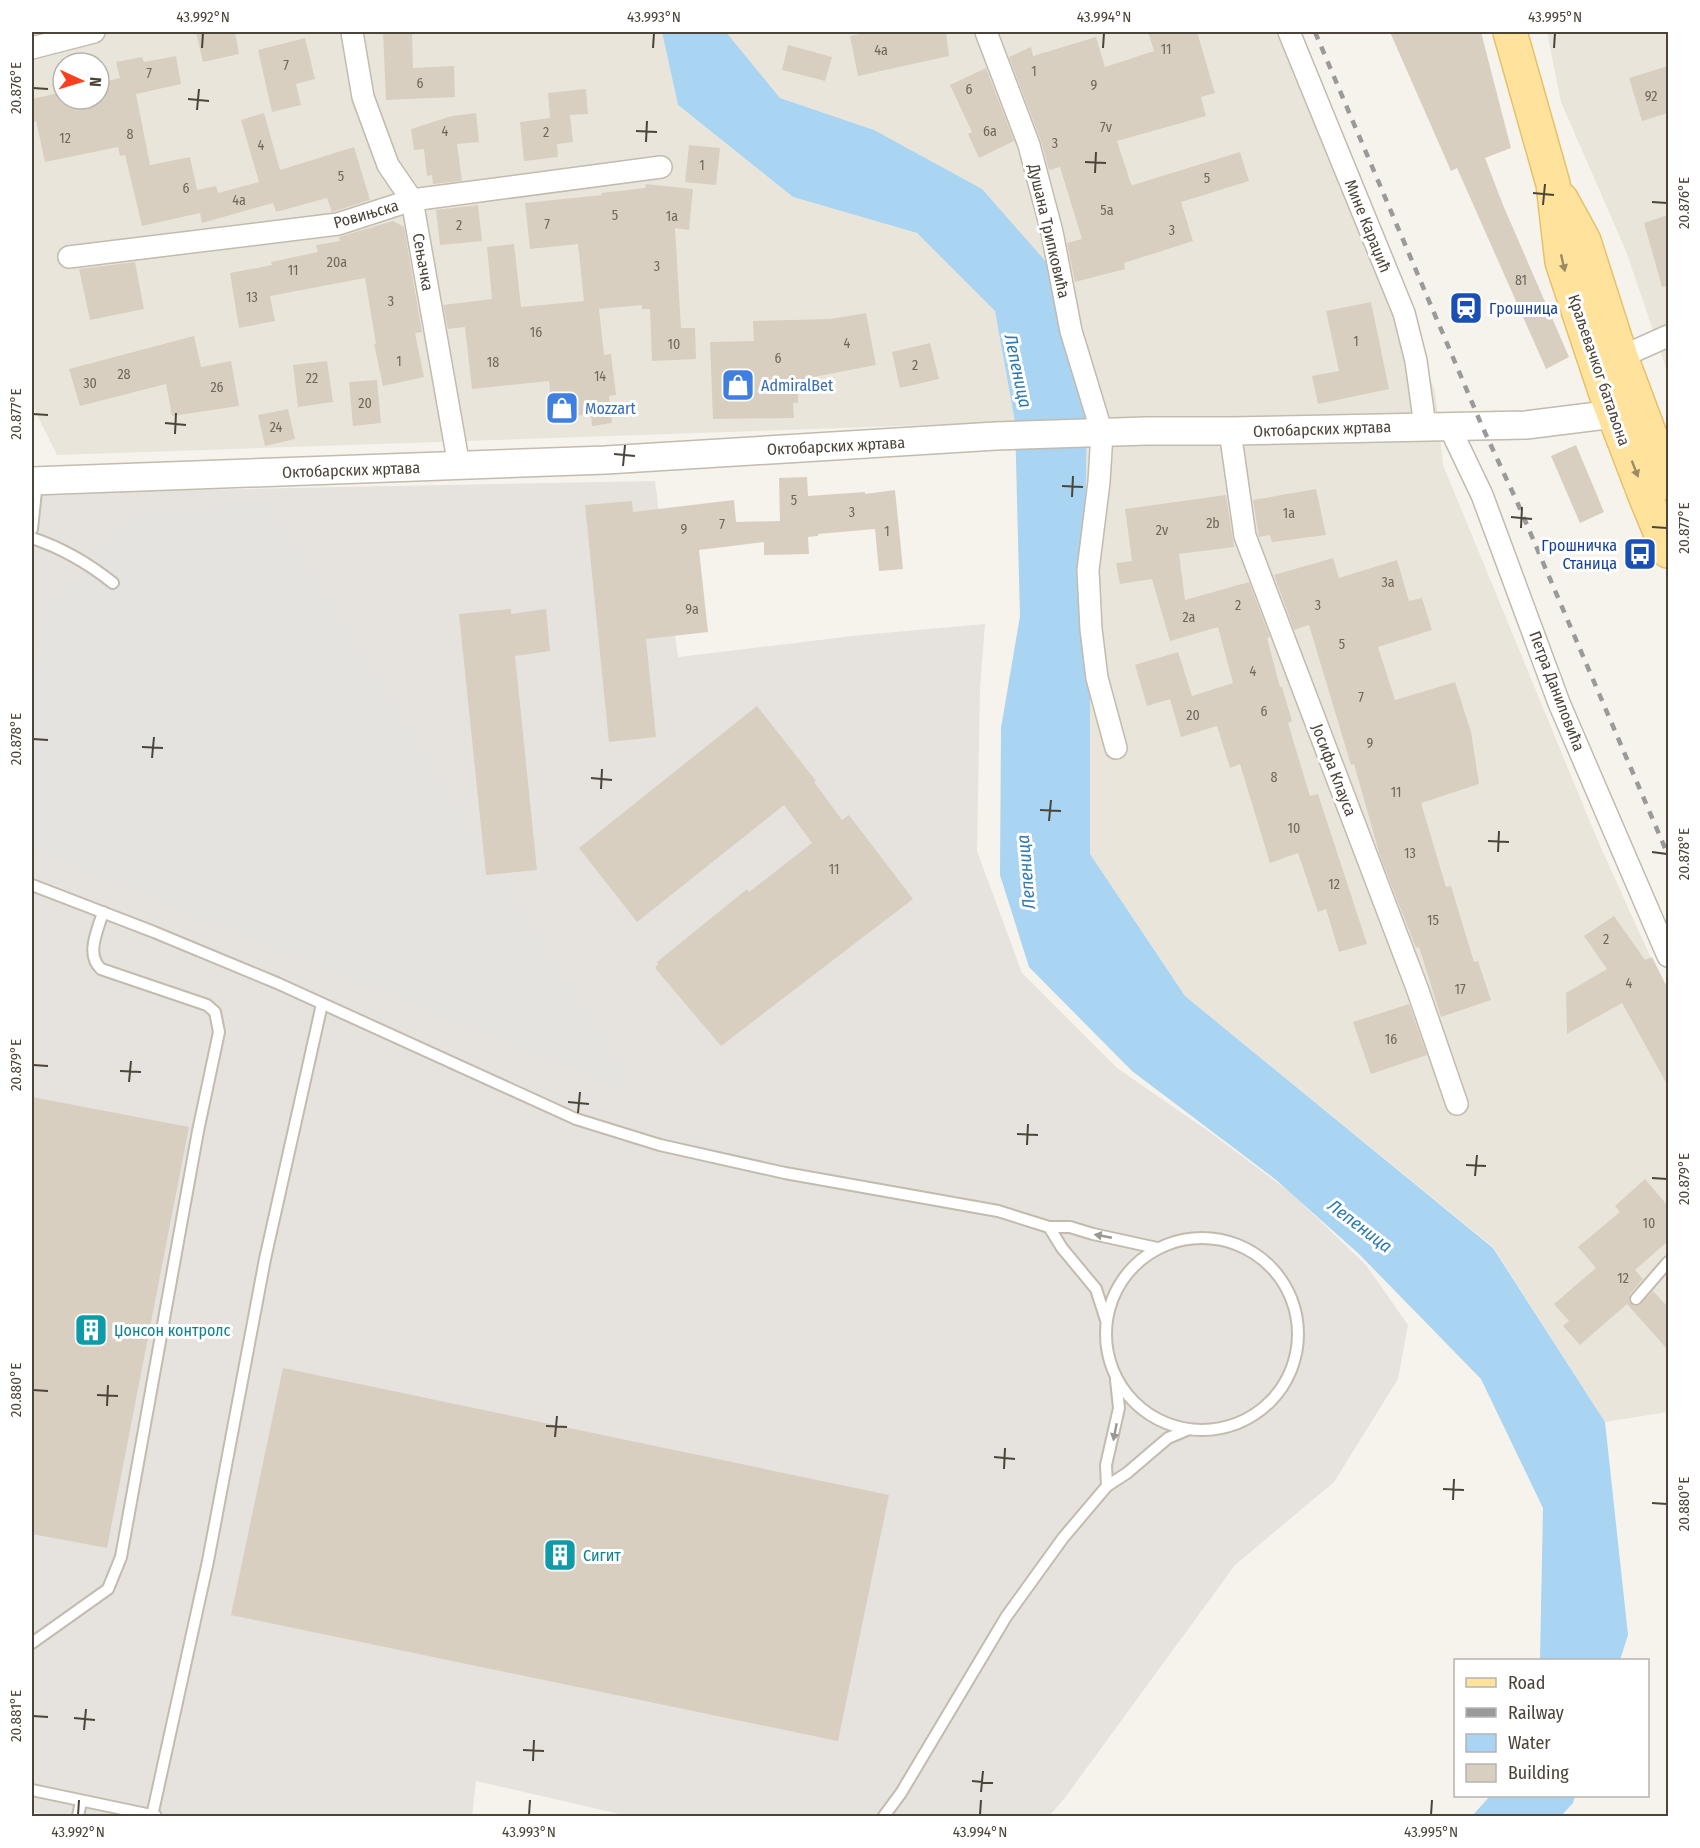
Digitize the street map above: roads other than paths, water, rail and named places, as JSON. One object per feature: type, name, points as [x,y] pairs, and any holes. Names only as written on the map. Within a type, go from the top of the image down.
[{"type":"main road","name":"Краљевачког батаљона","points":[[1510,32],[1553,184],[1562,262],[1627,410],[1668,483]]},
{"type":"main road","name":"Краљевачког батаљона","points":[[1553,184],[1584,242],[1621,357],[1627,410],[1668,551]]},
{"type":"street","points":[[32,48],[94,32]]},
{"type":"street","name":"Сењачка","points":[[352,32],[363,96],[388,165],[412,200],[459,466]]},
{"type":"street","name":"Душана Трипковића","points":[[986,32],[1029,145],[1052,232],[1090,433]]},
{"type":"street","name":"Мине Караџић","points":[[1289,32],[1404,313],[1416,361],[1437,426]]},
{"type":"street","name":"Ровињска","points":[[69,257],[338,224],[412,200],[661,166]]},
{"type":"street","points":[[1621,357],[1668,336]]},
{"type":"street","name":"Октобарских жртава","points":[[34,481],[606,460],[996,436],[1526,425],[1627,410]]},
{"type":"street","name":"Петра Даниловића","points":[[1437,426],[1485,502],[1559,703],[1668,956]]},
{"type":"street","name":"Јосифа Клауса","points":[[1230,431],[1245,536],[1417,988],[1457,1104]]},
{"type":"street","points":[[1090,433],[1099,482],[1088,570],[1091,629],[1097,678],[1116,748]]},
{"type":"lane","points":[[32,529],[34,481]]},
{"type":"lane","points":[[32,538],[70,554],[95,568],[113,583]]},
{"type":"lane","points":[[32,885],[277,983],[576,1119],[660,1145],[785,1173],[998,1211],[1049,1227],[1070,1227],[1157,1248]]},
{"type":"lane","points":[[32,1643],[108,1589],[121,1557],[198,1131],[219,1032],[215,1012],[207,1005],[101,969],[95,964],[93,948],[103,912]]},
{"type":"lane","points":[[32,1790],[154,1816],[208,1561],[265,1259],[322,1004]]},
{"type":"lane","points":[[1049,1227],[1062,1248],[1096,1289],[1106,1320],[1107,1350],[1116,1378],[1119,1408],[1106,1465],[1107,1486]]},
{"type":"lane","points":[[1106,1320],[1116,1291],[1133,1266],[1157,1248],[1186,1238],[1216,1238],[1245,1247],[1270,1265],[1288,1289],[1297,1318],[1297,1349],[1288,1378],[1270,1402],[1246,1420],[1217,1430],[1187,1430],[1158,1420],[1134,1403],[1116,1378]]},
{"type":"lane","points":[[1636,1299],[1668,1262]]},
{"type":"lane","points":[[884,1816],[901,1792],[1006,1617],[1063,1538],[1107,1486],[1127,1473],[1168,1438],[1187,1430]]},
{"type":"lane","points":[[78,1816],[81,1802]]},
{"type":"water","name":"Лепеница","points":[[662,32],[726,32],[780,98],[874,130],[982,189],[1048,264],[1087,412],[1085,542],[1090,672],[1090,854],[1185,996],[1493,1248],[1605,1422],[1628,1635],[1620,1659],[1540,1659],[1543,1508],[1481,1379],[1359,1254],[1275,1179],[1132,1071],[1029,967],[1000,875],[1001,728],[1020,616],[1015,422],[995,311],[917,233],[793,197],[678,105]]},
{"type":"water","points":[[1489,1797],[1575,1797],[1573,1803],[1561,1816],[1472,1816]]},
{"type":"railway","points":[[1315,32],[1482,426],[1518,504],[1668,855]]},
{"type":"place","name":"Грошница","points":[[1466,308]]},
{"type":"place","name":"AdmiralBet","points":[[738,385]]},
{"type":"place","name":"Mozzart","points":[[562,408]]},
{"type":"place","name":"Грошничка Станица","points":[[1640,554]]},
{"type":"place","name":"Џонсон контролс","points":[[91,1330]]},
{"type":"place","name":"Сигит","points":[[560,1555]]}]
